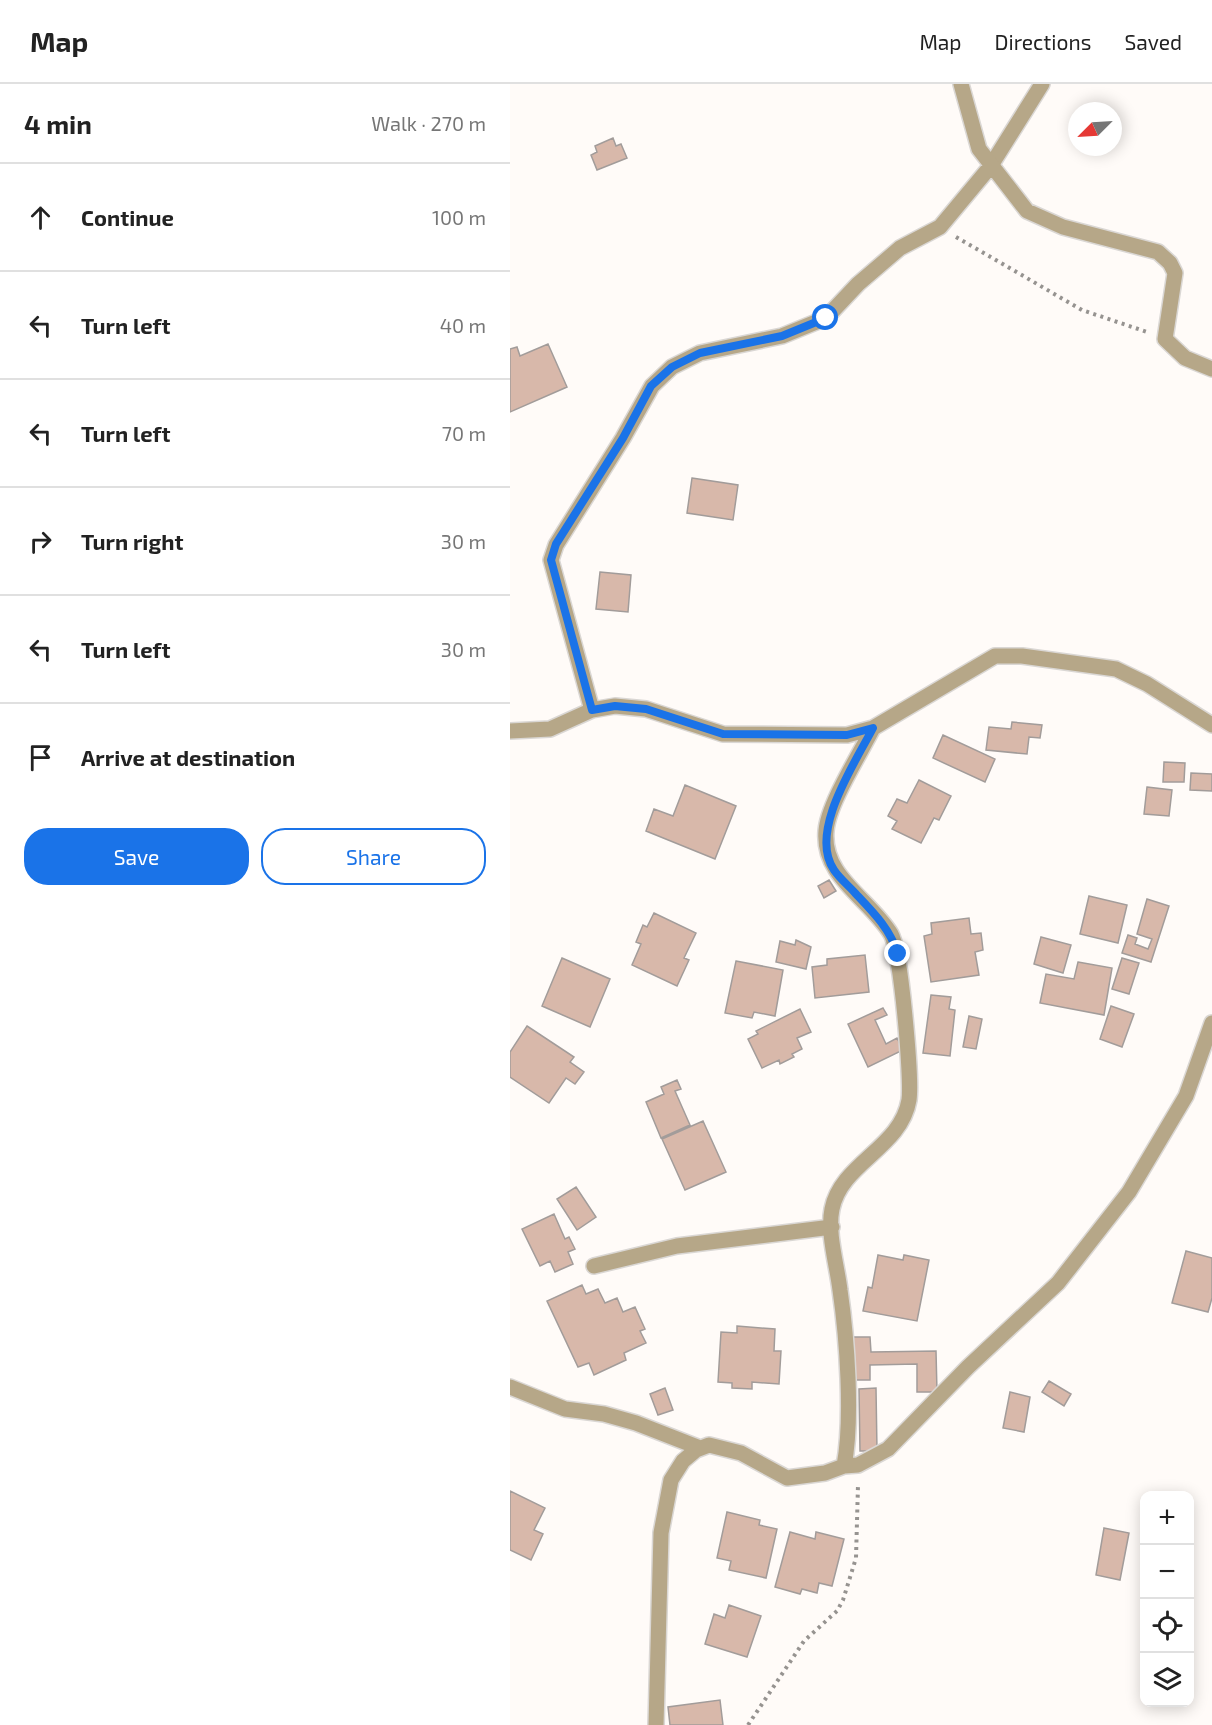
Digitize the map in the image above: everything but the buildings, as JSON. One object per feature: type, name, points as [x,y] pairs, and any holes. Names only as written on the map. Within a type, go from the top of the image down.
[{"type":"street","points":[[961,84],[979,149],[990,167],[1026,211],[1063,227],[1158,252],[1170,263],[1175,273],[1165,339],[1185,358],[1212,369]]},
{"type":"street","points":[[592,710],[551,560],[556,544],[623,438],[651,386],[672,367],[700,353],[782,336],[826,318],[858,284],[900,248],[940,227],[990,167],[1041,84]]},
{"type":"street","points":[[510,731],[550,729],[592,710],[615,706],[646,709],[723,734],[847,735],[873,728],[994,656],[1022,656],[1116,669],[1147,684],[1212,725]]},
{"type":"street","points":[[851,1465],[847,1447],[846,1366],[841,1294],[831,1210],[839,1190],[893,1134],[909,1100],[902,978],[893,936],[833,869],[827,850],[826,830],[835,803],[873,728]]},
{"type":"street","points":[[656,1725],[661,1533],[666,1498],[676,1471],[683,1461],[700,1448],[714,1446],[741,1452],[787,1478],[825,1473],[888,1449],[968,1367],[1058,1283],[1129,1192],[1186,1096],[1212,1023]]},
{"type":"street","points":[[594,1266],[677,1246],[832,1227]]},
{"type":"street","points":[[510,1388],[565,1409],[604,1414],[636,1423],[700,1448]]},
{"type":"path","points":[[940,227],[1082,310],[1165,339]]},
{"type":"path","points":[[748,1725],[804,1641],[837,1611],[843,1599],[856,1558],[851,1465]]},
{"type":"route","points":[[826,318],[782,336],[700,353],[672,367],[651,386],[623,438],[556,544],[551,560],[592,710],[615,706],[646,709],[723,734],[847,735],[873,728],[835,803],[826,830],[827,850],[833,869],[882,921],[893,936],[898,954]]}]
